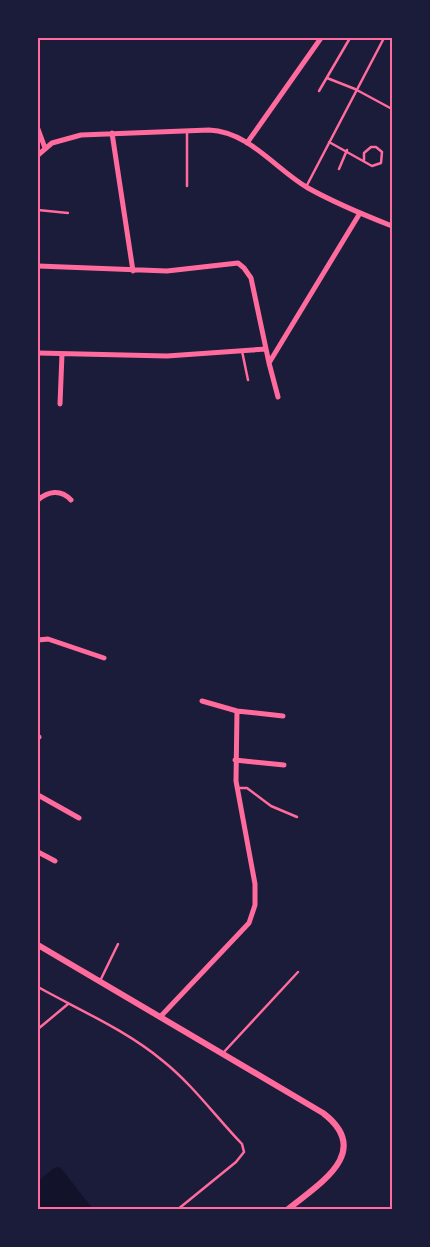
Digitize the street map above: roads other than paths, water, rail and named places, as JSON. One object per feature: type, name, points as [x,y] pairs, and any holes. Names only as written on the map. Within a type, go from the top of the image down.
[{"type":"street","points":[[247,143],[321,38]]},
{"type":"street","points":[[38,129],[45,148]]},
{"type":"street","points":[[112,132],[133,271]]},
{"type":"street","points":[[38,155],[45,148],[70,137],[112,132],[225,132],[247,143],[306,187],[392,226]]},
{"type":"street","points":[[269,363],[360,213]]},
{"type":"street","points":[[38,266],[133,271],[183,270],[234,263],[241,265],[251,278],[278,397]]},
{"type":"street","points":[[38,353],[167,356],[266,349]]},
{"type":"street","points":[[60,404],[62,354]]},
{"type":"street","points":[[38,500],[49,492],[56,492],[67,496],[71,500]]},
{"type":"street","points":[[38,640],[48,639],[104,658]]},
{"type":"street","points":[[202,700],[237,711],[283,716]]},
{"type":"street","points":[[161,1016],[249,923],[254,905],[255,884],[237,788],[235,760],[237,711]]},
{"type":"street","points":[[235,760],[284,765]]},
{"type":"street","points":[[38,795],[78,818]]},
{"type":"street","points":[[38,852],[54,861]]},
{"type":"street","points":[[38,945],[323,1113],[339,1126],[343,1135],[344,1154],[338,1164],[287,1210]]},
{"type":"lane","points":[[320,91],[350,38]]},
{"type":"lane","points":[[306,187],[355,89],[384,38]]},
{"type":"lane","points":[[327,78],[355,89],[392,109]]},
{"type":"lane","points":[[187,131],[187,186]]},
{"type":"lane","points":[[330,142],[348,150],[364,160],[368,165],[378,165],[383,158],[382,152],[376,147],[371,147],[364,153],[364,160]]},
{"type":"lane","points":[[339,169],[348,150]]},
{"type":"lane","points":[[38,210],[68,213]]},
{"type":"lane","points":[[242,351],[248,380]]},
{"type":"lane","points":[[237,788],[247,788],[271,806],[297,817]]},
{"type":"lane","points":[[100,982],[118,944]]},
{"type":"lane","points":[[223,1053],[298,972]]},
{"type":"lane","points":[[38,986],[140,1044],[162,1060],[189,1084],[245,1148],[236,1162],[176,1210]]},
{"type":"lane","points":[[38,1029],[68,1004]]}]
